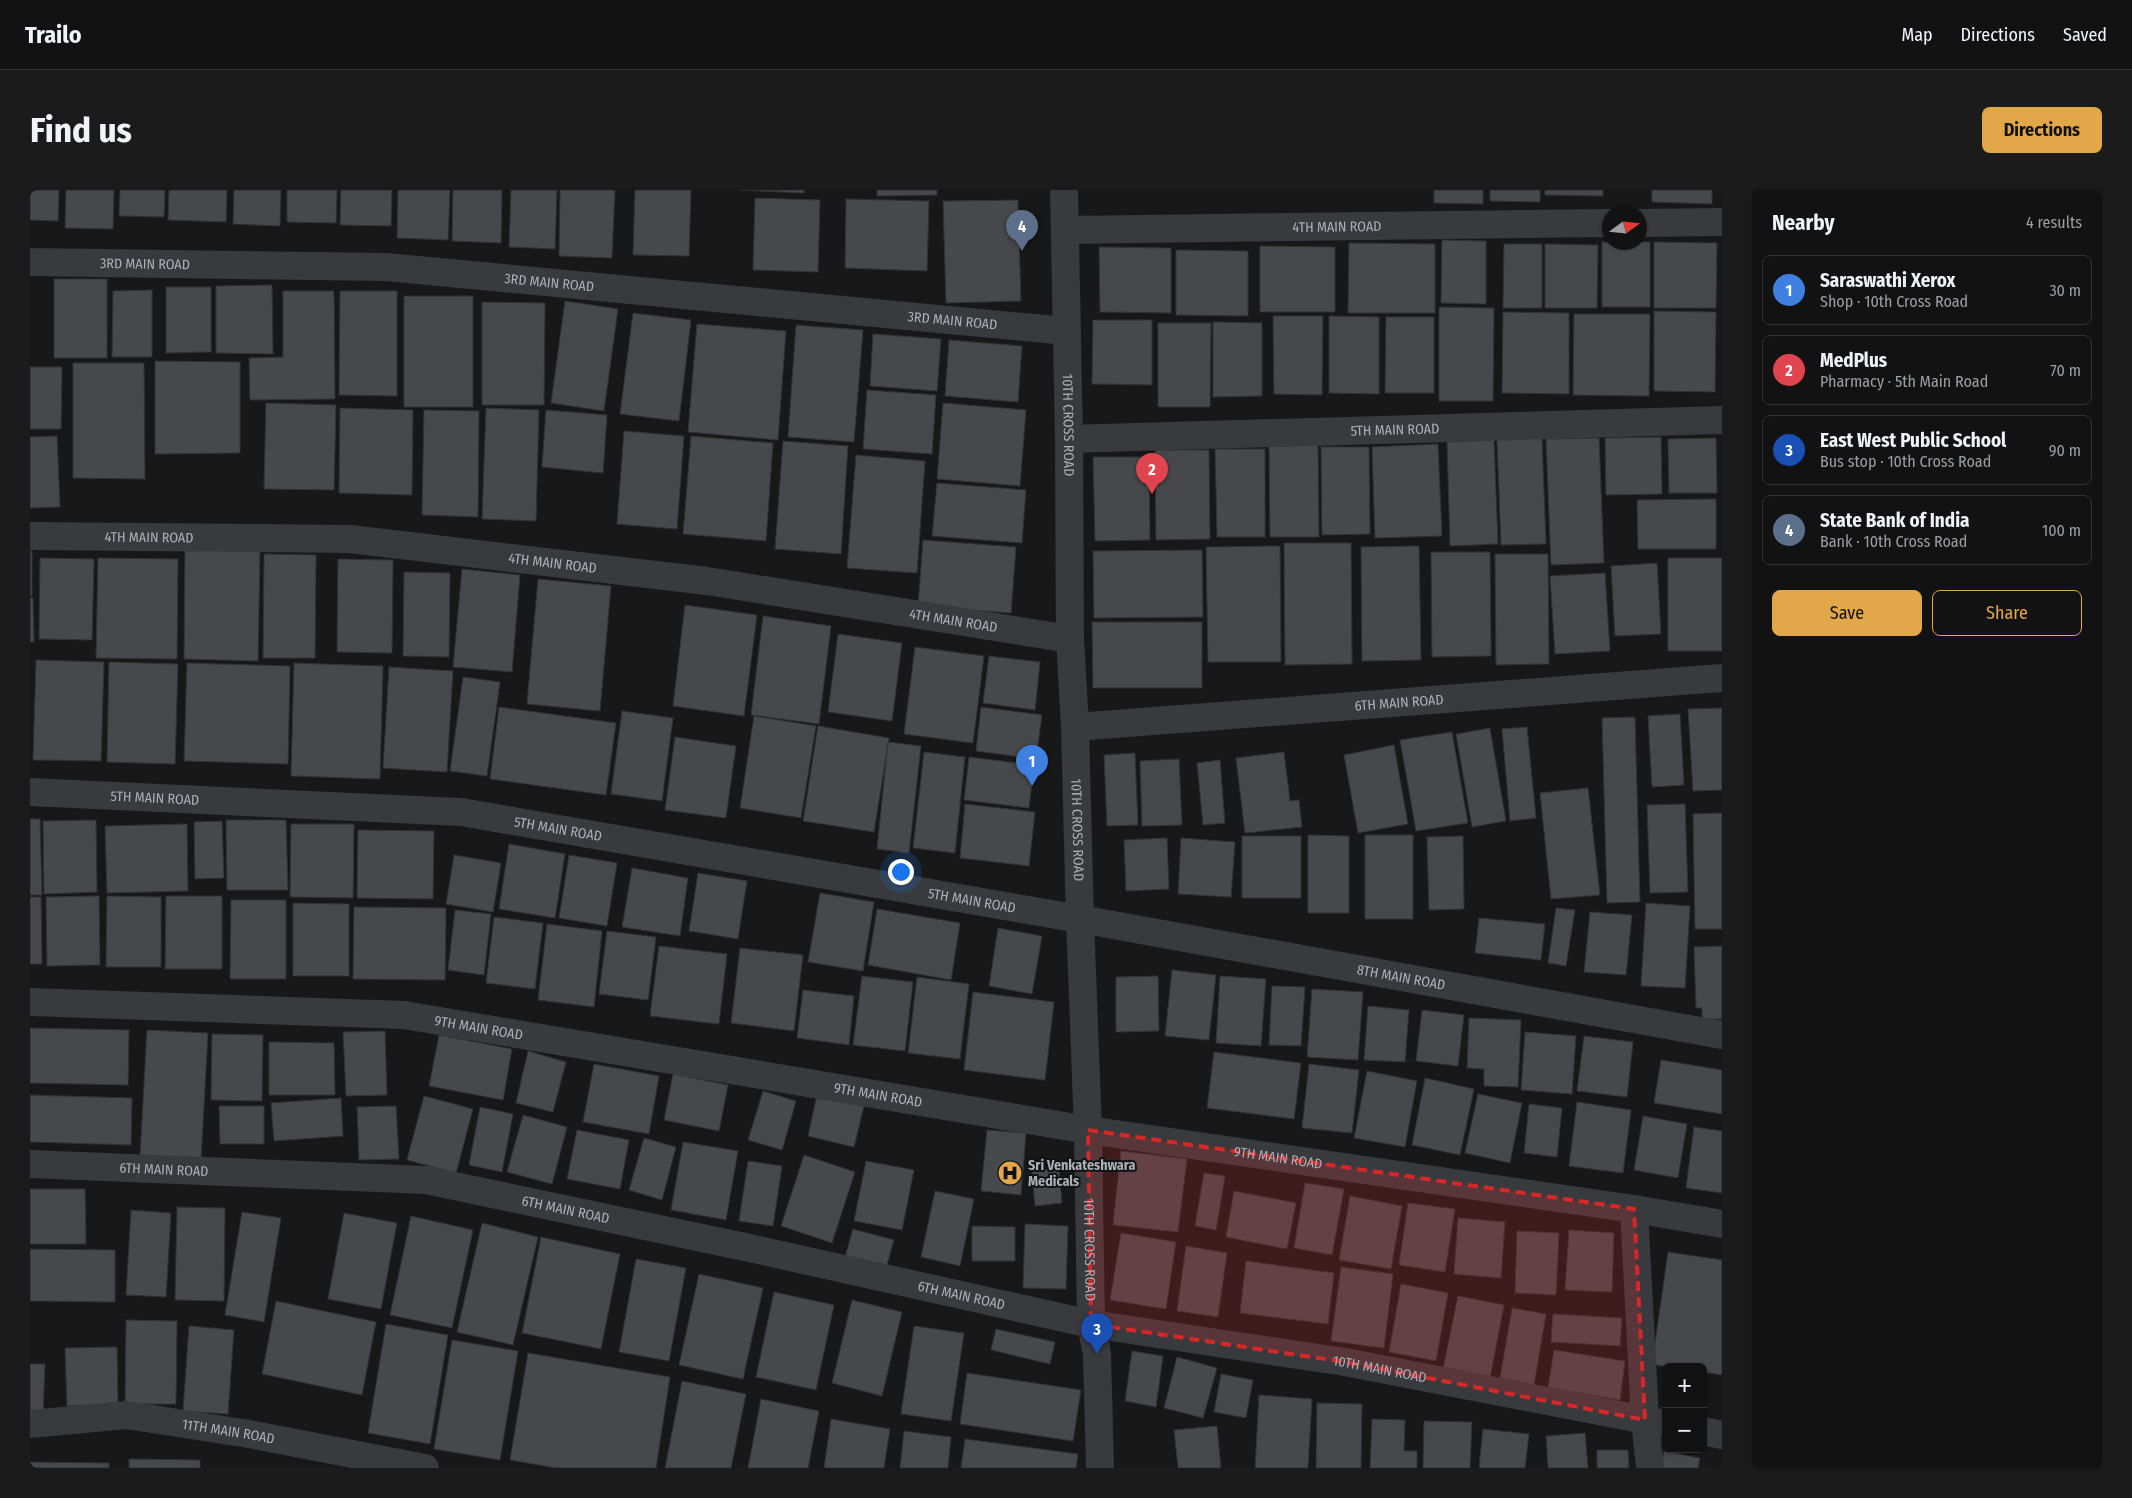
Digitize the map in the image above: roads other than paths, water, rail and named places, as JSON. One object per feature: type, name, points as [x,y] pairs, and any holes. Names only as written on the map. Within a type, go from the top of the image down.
[{"type":"street","name":"10TH CROSS ROAD","points":[[1064,190],[1069,439],[1070,639],[1075,727],[1088,1130],[1092,1324],[1096,1354],[1100,1468]]},
{"type":"street","points":[[1647,223],[1722,222]]},
{"type":"street","name":"4TH MAIN ROAD","points":[[1065,230],[1602,223]]},
{"type":"street","name":"3RD MAIN ROAD","points":[[30,262],[386,266],[1066,331]]},
{"type":"street","name":"5TH MAIN ROAD","points":[[1069,439],[1722,420]]},
{"type":"street","name":"4TH MAIN ROAD","points":[[30,536],[350,539],[707,581],[1070,639]]},
{"type":"street","name":"6TH MAIN ROAD","points":[[1075,727],[1722,678]]},
{"type":"street","name":"5TH MAIN ROAD","points":[[30,792],[461,812],[1080,920]]},
{"type":"street","name":"8TH MAIN ROAD","points":[[1080,920],[1722,1035]]},
{"type":"street","name":"9TH MAIN ROAD","points":[[30,1002],[404,1015],[1088,1130],[1634,1209],[1722,1224]]},
{"type":"street","name":"6TH MAIN ROAD","points":[[30,1164],[426,1180],[745,1247],[1092,1324]]},
{"type":"street","points":[[1634,1209],[1655,1422],[1650,1468]]},
{"type":"street","name":"10TH MAIN ROAD","points":[[1092,1324],[1345,1362],[1655,1422]]},
{"type":"street","name":"11TH MAIN ROAD","points":[[30,1424],[126,1415],[249,1434],[425,1468]]},
{"type":"street","points":[[1707,1432],[1722,1435]]},
{"type":"place","name":"State Bank of India","points":[[1022,251]]},
{"type":"place","name":"MedPlus","points":[[1152,494]]},
{"type":"place","name":"Saraswathi Xerox","points":[[1032,786]]},
{"type":"place","name":"Sri Venkateshwara Medicals","points":[[1010,1173]]},
{"type":"place","name":"East West Public School","points":[[1097,1354]]}]
